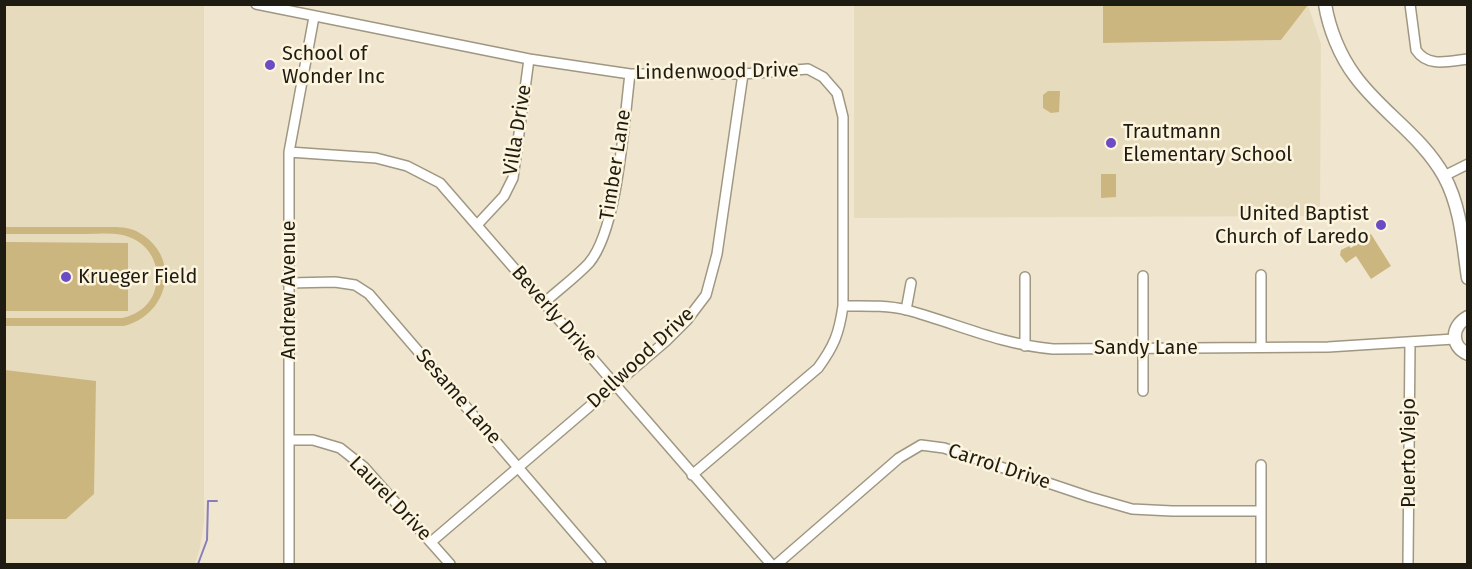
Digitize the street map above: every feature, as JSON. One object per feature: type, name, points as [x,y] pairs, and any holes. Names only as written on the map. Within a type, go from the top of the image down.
[{"type":"main road","points":[[1325,4],[1340,51],[1355,76],[1422,144],[1444,176],[1457,211],[1463,237],[1467,278]]},
{"type":"main road","points":[[1467,317],[1457,325],[1454,339],[1458,348],[1467,354]]},
{"type":"street","name":"Lindenwood Drive","points":[[256,4],[529,59],[630,74],[743,74],[808,69],[823,77],[837,93],[843,117],[843,306],[839,332],[829,353],[818,368],[692,475]]},
{"type":"street","points":[[1410,4],[1416,50],[1420,56],[1432,62],[1467,59]]},
{"type":"street","name":"Andrew Avenue","points":[[288,564],[289,152],[314,17]]},
{"type":"street","name":"Villa Drive","points":[[477,225],[504,196],[513,178],[529,59]]},
{"type":"street","name":"Timber Lane","points":[[544,303],[589,263],[603,242],[614,197],[630,74]]},
{"type":"street","name":"Dellwood Drive","points":[[431,542],[517,466],[615,385],[687,320],[706,295],[717,254],[743,74]]},
{"type":"street","name":"Beverly Drive","points":[[289,152],[376,158],[407,166],[440,183],[771,564]]},
{"type":"street","points":[[1444,176],[1467,164]]},
{"type":"street","points":[[1261,347],[1262,275]]},
{"type":"street","points":[[1143,276],[1143,391]]},
{"type":"street","points":[[1025,277],[1025,346]]},
{"type":"street","name":"Sesame Lane","points":[[288,283],[335,282],[355,285],[369,294],[601,564]]},
{"type":"street","points":[[906,310],[911,283]]},
{"type":"street","name":"Sandy Lane","points":[[843,306],[906,310],[982,336],[1025,346],[1053,349],[1328,347],[1454,339]]},
{"type":"street","name":"Puerto Viejo","points":[[1408,564],[1410,342]]},
{"type":"street","name":"Laurel Drive","points":[[289,441],[314,440],[340,448],[364,467],[450,564]]},
{"type":"street","name":"Carrol Drive","points":[[777,564],[899,458],[921,445],[944,448],[1132,509],[1261,510]]},
{"type":"street","points":[[1261,564],[1262,465]]},
{"type":"shaded area","points":[[854,4],[1103,5],[1104,43],[1281,40],[1308,5],[1321,44],[1320,216],[854,218]]},
{"type":"shaded area","points":[[1103,4],[1308,5],[1281,40],[1103,43]]},
{"type":"shaded area","points":[[4,5],[204,5],[204,522],[195,564],[5,564]]},
{"type":"shaded area","points":[[1048,91],[1060,91],[1059,112],[1051,113],[1043,108],[1043,95]]},
{"type":"shaded area","points":[[1101,174],[1116,174],[1116,197],[1101,198]]},
{"type":"shaded area","points":[[5,227],[116,227],[136,231],[151,241],[160,254],[165,268],[165,283],[161,297],[140,319],[124,326],[5,326],[5,318],[122,318],[129,316],[140,311],[149,302],[157,277],[152,256],[142,244],[124,235],[5,234]]},
{"type":"shaded area","points":[[1371,234],[1391,266],[1371,279],[1356,256],[1346,263],[1340,255],[1341,250],[1349,246],[1351,248]]},
{"type":"shaded area","name":"Krueger Field","points":[[5,242],[128,243],[128,311],[5,311]]},
{"type":"shaded area","points":[[5,370],[96,381],[94,494],[66,519],[5,519]]},
{"type":"waterway","points":[[198,564],[207,540],[208,501],[217,501]]},
{"type":"place","name":"School of Wonder Inc","points":[[270,65]]},
{"type":"place","name":"Trautmann Elementary School","points":[[1111,143]]},
{"type":"place","name":"United Baptist Church of Laredo","points":[[1381,225]]},
{"type":"place","name":"Krueger Field","points":[[66,277]]}]
